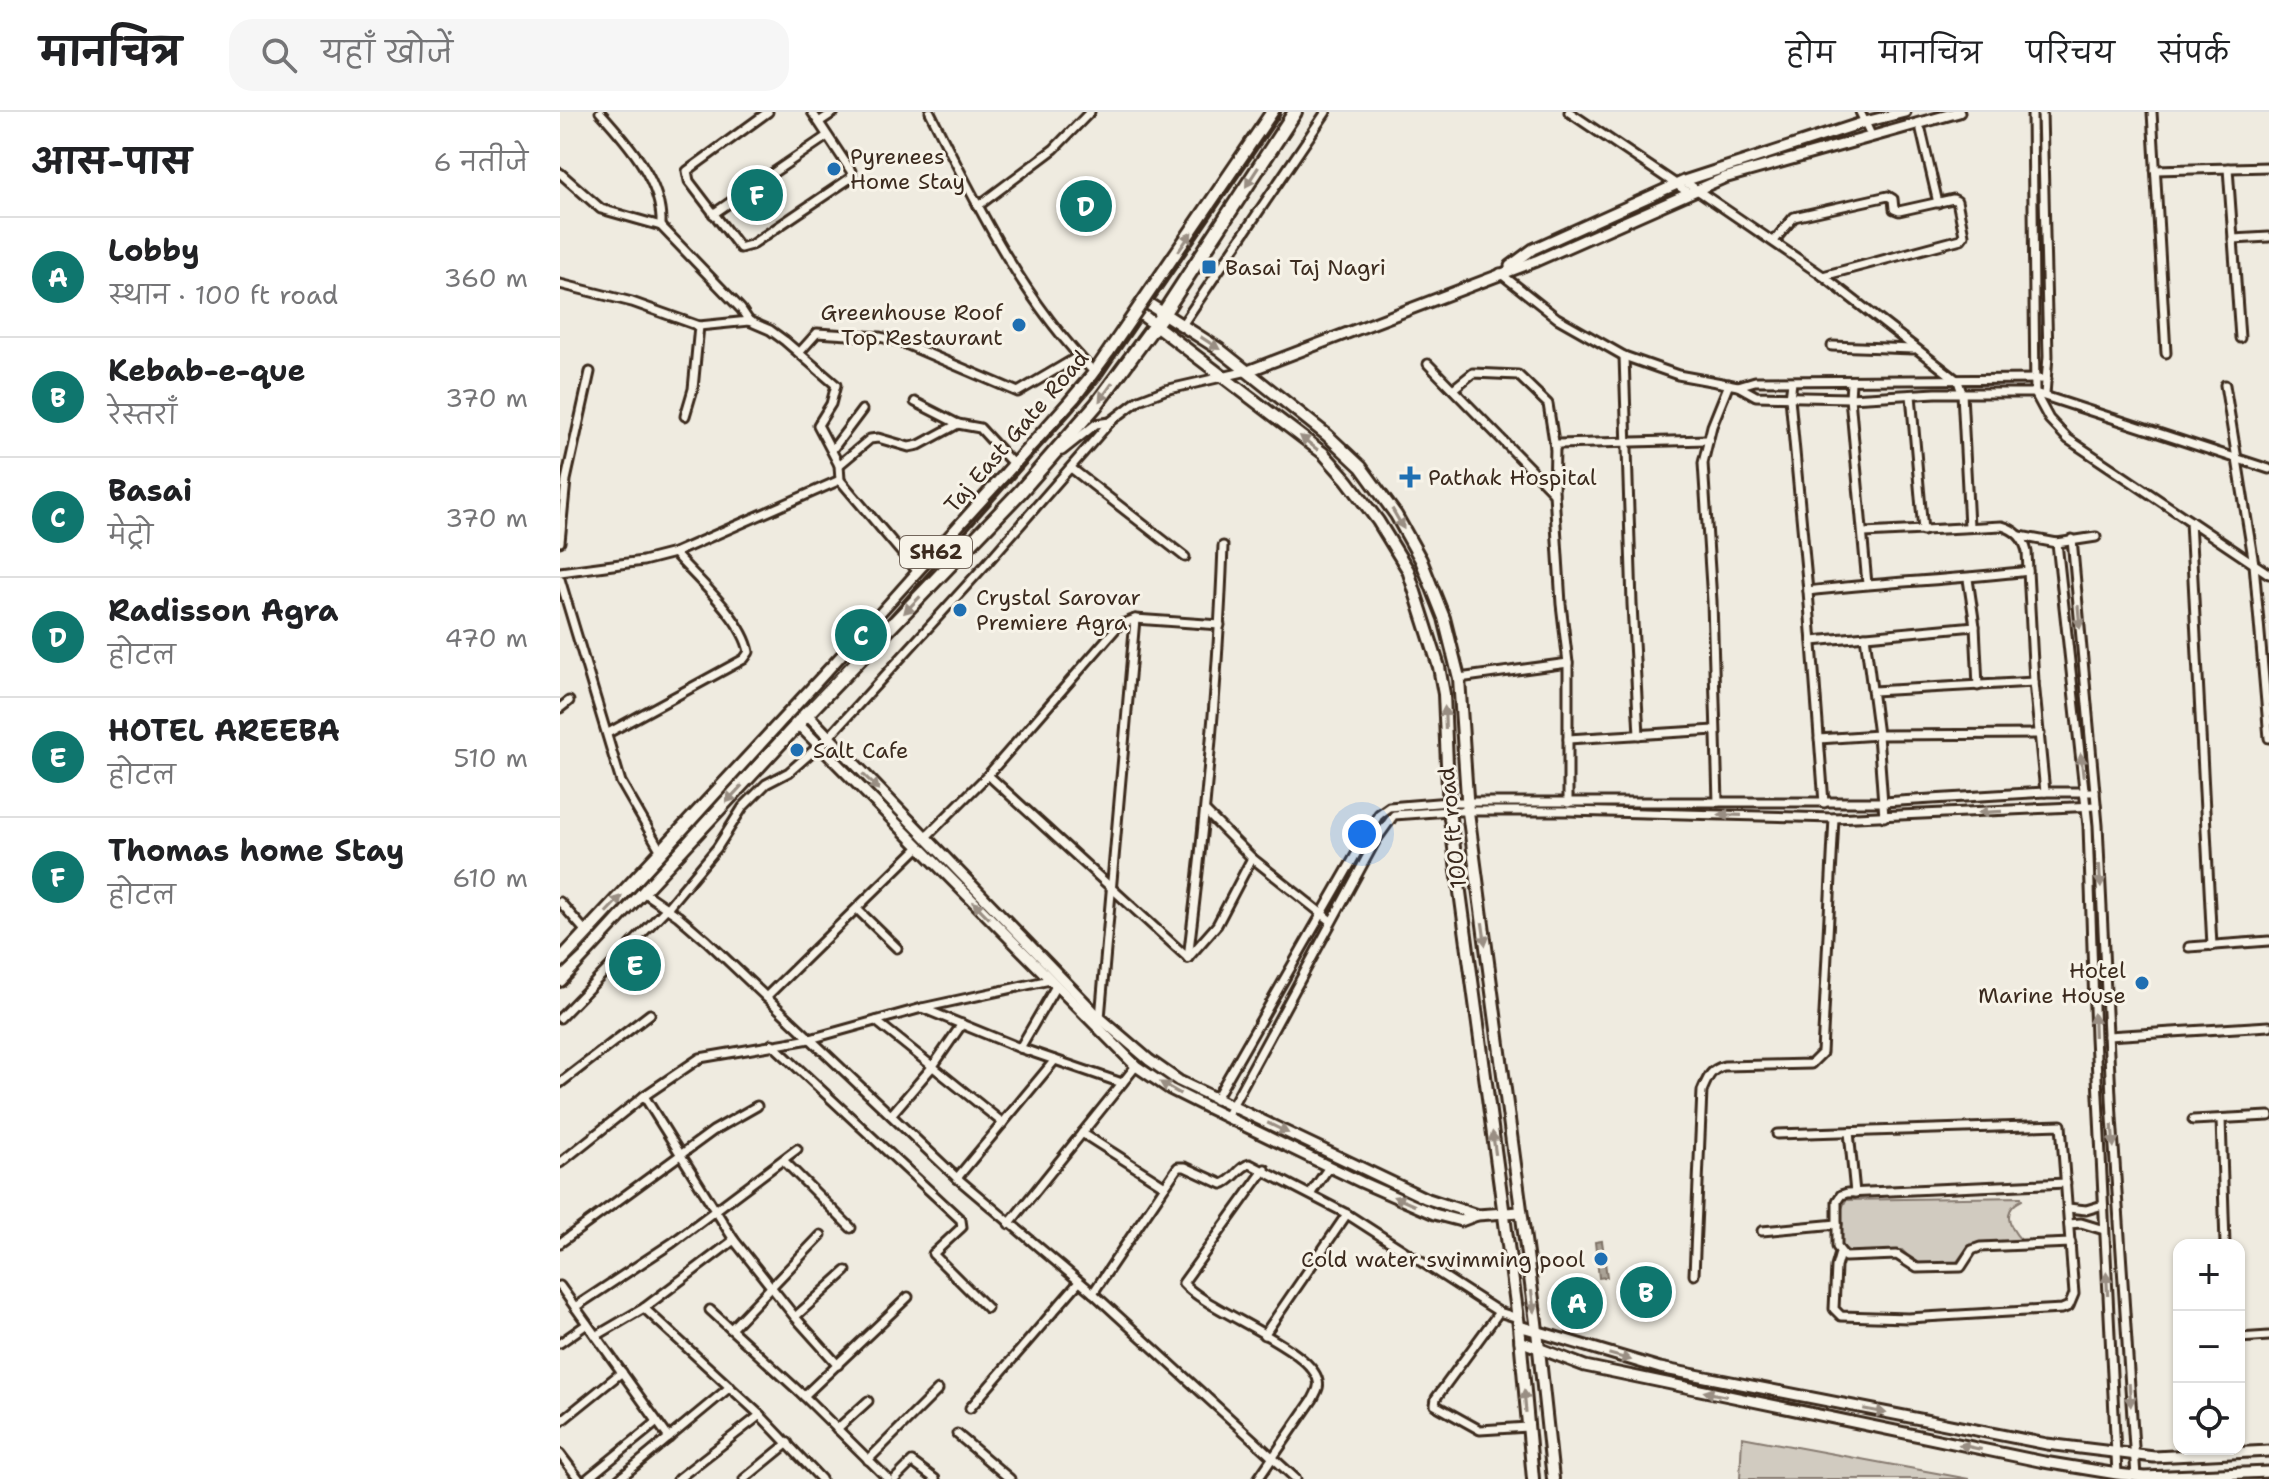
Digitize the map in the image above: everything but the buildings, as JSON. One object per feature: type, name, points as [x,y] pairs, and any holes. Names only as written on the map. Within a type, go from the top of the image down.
[{"type":"main road","name":"Taj East Gate Road","points":[[560,961],[798,715],[918,572],[1095,373],[1273,112]]},
{"type":"main road","name":"SH62","points":[[560,980],[643,892],[798,715],[1020,492],[1096,405],[1163,314],[1295,112]]},
{"type":"main road","name":"100 ft road","points":[[1141,306],[1182,325],[1248,371],[1327,435],[1375,484],[1421,560],[1444,618],[1459,678],[1467,807],[1537,1333],[1553,1479]]},
{"type":"main road","name":"100 ft road","points":[[1141,306],[1155,325],[1323,453],[1378,521],[1408,570],[1439,667],[1444,694],[1449,807],[1518,1322],[1533,1479]]},
{"type":"street","points":[[600,112],[653,185],[659,198],[661,226]]},
{"type":"street","points":[[768,112],[687,171],[689,181],[737,246],[745,248],[852,177],[812,112]]},
{"type":"street","points":[[819,122],[834,112]]},
{"type":"street","points":[[930,112],[978,206],[1040,307],[1095,373]]},
{"type":"street","points":[[978,206],[1054,149],[1090,112]]},
{"type":"street","points":[[1182,325],[1326,112]]},
{"type":"street","points":[[1569,112],[1774,241],[1958,381],[1962,393],[1969,526]]},
{"type":"street","points":[[1500,273],[1533,249],[1680,183],[1863,117],[1905,112]]},
{"type":"street","points":[[560,1018],[703,867],[732,821],[759,791],[789,772],[829,737],[1110,422],[1139,400],[1165,390],[1248,371],[1386,320],[1536,261],[1724,178],[1959,112]]},
{"type":"street","points":[[2032,112],[2035,393],[2049,419],[2068,439],[2269,574]]},
{"type":"street","points":[[2042,112],[2045,395]]},
{"type":"street","points":[[2152,112],[2166,353]]},
{"type":"street","points":[[1863,117],[1871,135]]},
{"type":"street","points":[[1921,130],[1938,203]]},
{"type":"street","points":[[713,214],[827,136]]},
{"type":"street","points":[[2155,170],[2269,167]]},
{"type":"street","points":[[2228,168],[2240,338]]},
{"type":"street","points":[[560,173],[601,209],[661,226],[749,321]]},
{"type":"street","points":[[1774,241],[1794,217],[1888,196],[1893,199],[1897,210],[1957,201],[1964,235],[1961,239],[1823,276]]},
{"type":"street","points":[[2233,239],[2269,237]]},
{"type":"street","points":[[1500,273],[1557,318],[1624,356],[1678,375],[1738,386],[1756,396],[1850,398],[2035,393],[2269,469]]},
{"type":"street","points":[[560,284],[632,302],[699,326],[749,321],[770,330],[799,353],[836,385],[831,404],[818,425],[839,465],[840,480],[918,572]]},
{"type":"street","points":[[685,416],[693,389],[699,326]]},
{"type":"street","points":[[799,353],[817,333],[880,337],[901,342],[1018,392],[1079,356]]},
{"type":"street","points":[[1832,346],[1915,349]]},
{"type":"street","points":[[1624,356],[1639,735]]},
{"type":"street","points":[[1428,364],[1554,493]]},
{"type":"street","points":[[560,542],[566,480],[590,372]]},
{"type":"street","points":[[1453,389],[1473,373],[1518,375],[1548,404],[1555,448],[1554,493],[1568,663],[1568,811]]},
{"type":"street","points":[[1738,386],[1755,381],[2047,379]]},
{"type":"street","points":[[1792,382],[1790,398],[1824,803]]},
{"type":"street","points":[[1851,382],[1867,584]]},
{"type":"street","points":[[1718,802],[1712,601],[1703,463],[1707,440],[1729,384]]},
{"type":"street","points":[[2225,385],[2254,564],[2269,735]]},
{"type":"street","points":[[1911,395],[1923,531]]},
{"type":"street","points":[[915,402],[958,424],[980,428],[1014,465]]},
{"type":"street","points":[[832,450],[862,410]]},
{"type":"street","points":[[1020,492],[1077,439],[1100,422],[1110,422]]},
{"type":"street","points":[[839,465],[870,439],[878,438],[909,447],[919,445],[958,424]]},
{"type":"street","points":[[1555,448],[1558,444],[1707,440]]},
{"type":"street","points":[[1071,468],[1185,557]]},
{"type":"street","points":[[560,572],[643,561],[674,553],[840,480]]},
{"type":"street","points":[[2190,521],[2212,946]]},
{"type":"street","points":[[1864,533],[2002,526],[2020,536],[2026,548],[2034,682],[2045,792]]},
{"type":"street","points":[[2020,536],[2057,543],[2096,537]]},
{"type":"street","points":[[2072,539],[2096,806],[2134,1455],[2141,1478]]},
{"type":"street","points":[[2057,543],[2085,790],[2117,1474]]},
{"type":"street","points":[[1188,958],[1206,812],[1223,546]]},
{"type":"street","points":[[608,733],[744,659],[749,652],[727,611],[674,553]]},
{"type":"street","points":[[1808,591],[1867,584],[1968,579],[2028,571]]},
{"type":"street","points":[[560,579],[621,782],[662,853]]},
{"type":"street","points":[[1968,579],[1975,626],[1978,686]]},
{"type":"street","points":[[927,836],[988,775],[1119,625],[1135,619],[1220,625]]},
{"type":"street","points":[[1100,1018],[1135,619]]},
{"type":"street","points":[[1812,641],[1975,626]]},
{"type":"street","points":[[1865,636],[1878,735],[1884,817]]},
{"type":"street","points":[[1459,678],[1568,663]]},
{"type":"street","points":[[1873,691],[2034,682]]},
{"type":"street","points":[[560,708],[569,701]]},
{"type":"street","points":[[798,715],[829,737],[1100,1018],[1149,1060],[1179,1081],[1425,1198],[1477,1215]]},
{"type":"street","points":[[798,715],[821,745],[919,847],[1136,1066],[1170,1089],[1226,1117],[1329,1167],[1444,1217],[1461,1221],[1477,1215],[1520,1212]]},
{"type":"street","points":[[1568,739],[1715,730]]},
{"type":"street","points":[[1819,739],[1878,735],[2040,734]]},
{"type":"street","points":[[988,775],[1188,958]]},
{"type":"street","points":[[1467,807],[1568,800],[1883,802],[2085,790],[2095,792]]},
{"type":"street","points":[[1210,1109],[1384,809],[1467,807],[1834,818],[2096,806]]},
{"type":"street","points":[[1226,1117],[1389,819],[1394,815],[1449,807]]},
{"type":"street","points":[[1206,812],[1252,858],[1331,921]]},
{"type":"street","points":[[1694,1275],[1702,1091],[1709,1074],[1724,1066],[1811,1064],[1822,1053],[1834,818]]},
{"type":"street","points":[[766,997],[919,847]]},
{"type":"street","points":[[1188,958],[1223,917],[1252,858]]},
{"type":"street","points":[[643,892],[707,941],[957,1178],[1093,1293],[1296,1479]]},
{"type":"street","points":[[560,902],[587,933]]},
{"type":"street","points":[[858,910],[897,948]]},
{"type":"street","points":[[2189,947],[2269,941]]},
{"type":"street","points":[[560,1163],[644,1096],[700,1058],[810,1039],[922,1008],[1053,983]]},
{"type":"street","points":[[1020,1048],[1053,983]]},
{"type":"street","points":[[922,1008],[1020,1048],[1122,1083]]},
{"type":"street","points":[[560,1083],[650,1014]]},
{"type":"street","points":[[876,1021],[1003,1123]]},
{"type":"street","points":[[891,1115],[933,1066],[962,1024]]},
{"type":"street","points":[[2108,1036],[2269,1026]]},
{"type":"street","points":[[772,1044],[963,1223],[933,1254],[987,1308]]},
{"type":"street","points":[[957,1178],[1055,1060]]},
{"type":"street","points":[[1009,1224],[1136,1066]]},
{"type":"street","points":[[644,1096],[734,1240],[838,1365]]},
{"type":"street","points":[[560,1243],[713,1131],[757,1106]]},
{"type":"street","points":[[2193,1120],[2269,1116]]},
{"type":"street","points":[[2221,1119],[2225,1239]]},
{"type":"street","points":[[1777,1134],[2061,1125],[2074,1294],[2069,1306],[2062,1309],[1908,1318],[1849,1317],[1836,1313],[1834,1309],[1836,1267],[1840,1253]]},
{"type":"street","points":[[1849,1132],[1855,1193]]},
{"type":"street","points":[[1082,1133],[1165,1186]]},
{"type":"street","points":[[575,1307],[715,1212],[797,1149]]},
{"type":"street","points":[[783,1160],[851,1228]]},
{"type":"street","points":[[1093,1293],[1176,1170],[1182,1166],[1222,1184],[1230,1181],[1246,1164],[1265,1169],[1311,1193],[1537,1333],[1684,1373],[2047,1444],[2134,1455],[2269,1451]]},
{"type":"street","points":[[1311,1193],[1329,1167]]},
{"type":"street","points":[[1258,1479],[1319,1387],[1315,1373],[1264,1335],[1183,1283],[1265,1169]]},
{"type":"street","points":[[2066,1183],[1841,1195],[1838,1199],[1837,1247],[1845,1257],[1897,1255],[1917,1268],[1925,1269],[1961,1267],[1972,1250],[1980,1247],[2071,1243]]},
{"type":"street","points":[[2068,1208],[2086,1210],[2103,1205]]},
{"type":"street","points":[[1264,1335],[1347,1214]]},
{"type":"street","points":[[2069,1224],[2081,1223],[2104,1230]]},
{"type":"street","points":[[1762,1231],[1837,1224]]},
{"type":"street","points":[[731,1329],[821,1235]]},
{"type":"street","points":[[596,1336],[644,1308],[734,1240]]},
{"type":"street","points":[[795,1317],[846,1271]]},
{"type":"street","points":[[970,1408],[1079,1282]]},
{"type":"street","points":[[560,1286],[669,1438]]},
{"type":"street","points":[[804,1396],[908,1297]]},
{"type":"street","points":[[560,1304],[568,1298]]},
{"type":"street","points":[[644,1308],[760,1415],[821,1479]]},
{"type":"street","points":[[710,1310],[888,1479]]},
{"type":"street","points":[[1499,1312],[1436,1398],[1435,1405],[1480,1430],[1528,1427]]},
{"type":"street","points":[[560,1343],[587,1324]]},
{"type":"street","points":[[2245,1338],[2269,1336]]},
{"type":"street","points":[[1520,1341],[1585,1366],[2044,1462],[2141,1478],[2269,1472]]},
{"type":"street","points":[[560,1422],[622,1372]]},
{"type":"street","points":[[619,1479],[730,1387]]},
{"type":"street","points":[[868,1460],[938,1390]]},
{"type":"street","points":[[837,1429],[868,1401]]},
{"type":"street","points":[[678,1479],[760,1415]]},
{"type":"street","points":[[587,1479],[657,1422]]},
{"type":"street","points":[[957,1434],[1010,1479]]},
{"type":"street","points":[[744,1479],[754,1476],[788,1443]]},
{"type":"street","points":[[560,1454],[579,1479]]},
{"type":"street","points":[[895,1479],[912,1462],[935,1479]]},
{"type":"shaded area","points":[[2021,1197],[2022,1200],[2011,1209],[2009,1219],[2021,1240],[1970,1244],[1956,1263],[1915,1263],[1902,1250],[1850,1252],[1841,1245],[1841,1210],[1846,1200]]},
{"type":"shaded area","name":"Cold water swimming pool","points":[[1602,1241],[1607,1277],[1599,1278],[1595,1242]]},
{"type":"shaded area","points":[[1742,1437],[1969,1479],[1740,1479]]},
{"type":"railway","points":[[560,971],[1080,401],[1280,112]]},
{"type":"place","name":"Pyrenees Home Stay","points":[[834,169]]},
{"type":"place","name":"Thomas home Stay","points":[[757,195]]},
{"type":"place","name":"Radisson Agra","points":[[1086,206]]},
{"type":"place","name":"Basai Taj Nagri","points":[[1209,267]]},
{"type":"place","name":"Greenhouse Roof Top Restaurant","points":[[1019,325]]},
{"type":"place","name":"Pathak Hospital","points":[[1410,477]]},
{"type":"place","name":"Crystal Sarovar Premiere Agra","points":[[960,610]]},
{"type":"place","name":"Basai","points":[[861,635]]},
{"type":"place","name":"Salt Cafe","points":[[797,750]]},
{"type":"place","name":"HOTEL AREEBA","points":[[635,965]]},
{"type":"place","name":"Hotel Marine House","points":[[2142,983]]},
{"type":"place","name":"Cold water swimming pool","points":[[1601,1259]]},
{"type":"place","name":"Kebab-e-que","points":[[1646,1292]]},
{"type":"place","name":"Lobby","points":[[1577,1303]]}]
